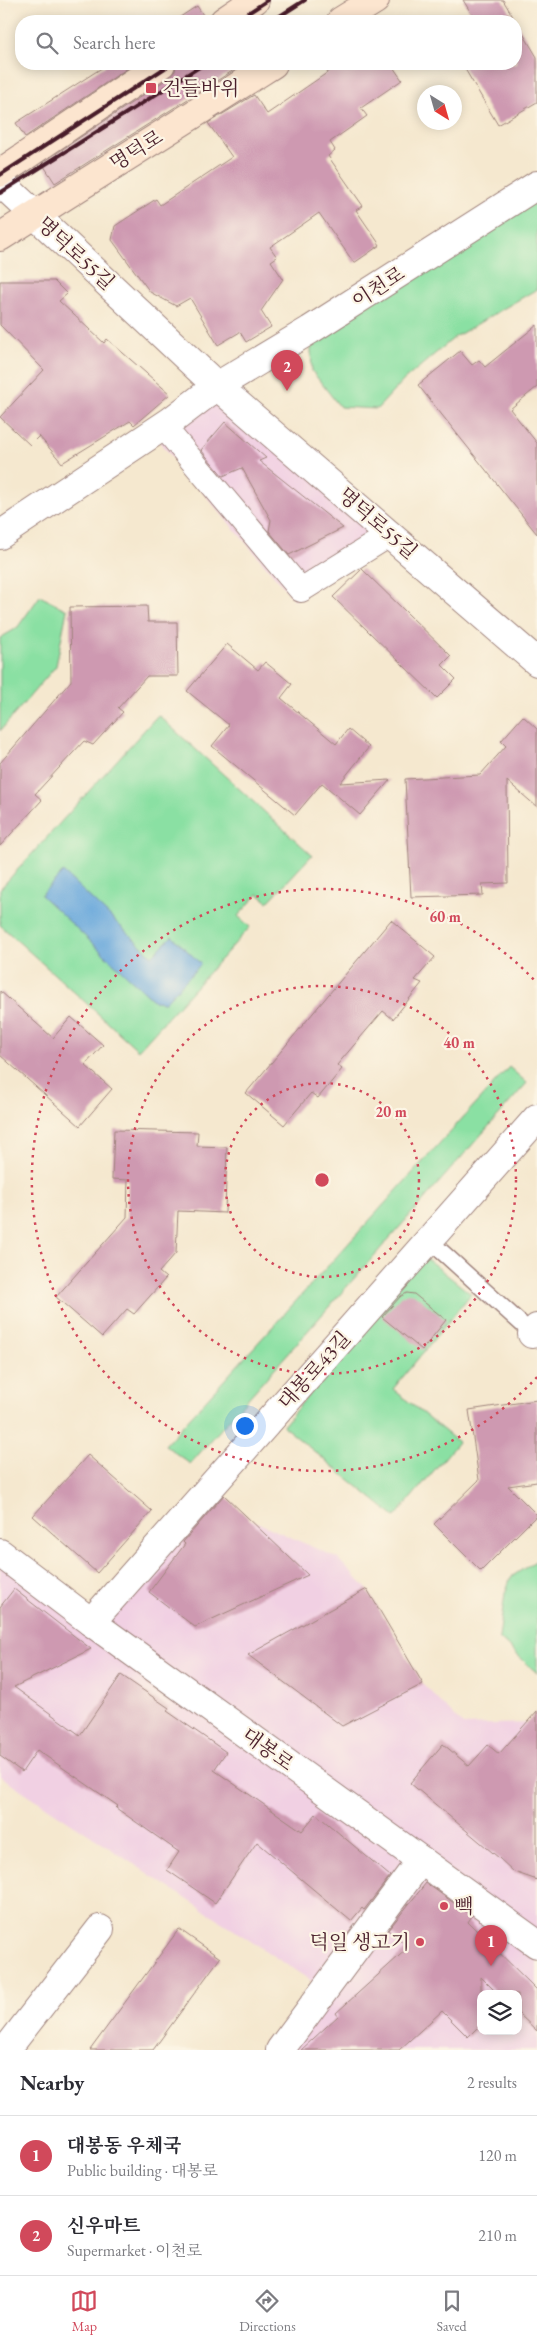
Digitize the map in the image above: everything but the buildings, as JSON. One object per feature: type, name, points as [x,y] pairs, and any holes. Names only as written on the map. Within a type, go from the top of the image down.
[{"type":"main road","points":[[233,15],[255,0]]},
{"type":"main road","points":[[350,15],[374,0]]},
{"type":"main road","points":[[0,173],[152,70]]},
{"type":"main road","name":"명덕로","points":[[0,237],[34,213],[263,70]]},
{"type":"street","name":"명덕로55길","points":[[0,182],[217,386],[391,534],[537,662]]},
{"type":"street","name":"이천로","points":[[217,386],[310,330],[537,185]]},
{"type":"street","points":[[0,535],[163,426],[217,386]]},
{"type":"street","points":[[163,426],[301,590],[391,534]]},
{"type":"street","name":"대봉로43길","points":[[91,1622],[537,1118]]},
{"type":"street","name":"대봉로","points":[[0,1553],[91,1622],[537,1944]]},
{"type":"street","points":[[280,2050],[421,1860]]},
{"type":"street","points":[[6,2050],[100,1929]]},
{"type":"lane","points":[[429,1240],[535,1333]]},
{"type":"shaded area","points":[[217,386],[394,538],[295,600],[152,433]]},
{"type":"shaded area","points":[[201,1497],[337,1558],[367,1589],[423,1684],[463,1725],[527,1723],[537,1729],[537,2050],[268,2050],[325,1990],[0,1776],[0,1553],[91,1622]]},
{"type":"green space","points":[[537,185],[537,289],[455,337],[404,380],[377,409],[340,407],[312,371],[310,330]]},
{"type":"green space","points":[[40,596],[67,610],[56,666],[0,731],[0,638],[17,628]]},
{"type":"green space","points":[[158,715],[312,855],[268,902],[258,894],[238,916],[250,927],[138,1050],[0,925],[0,889]]},
{"type":"green space","points":[[509,1067],[527,1083],[190,1464],[165,1445]]},
{"type":"green space","points":[[422,1255],[471,1294],[393,1389],[458,1442],[395,1517],[283,1426]]},
{"type":"green space","points":[[537,1560],[537,1673],[499,1638],[505,1593],[511,1577]]},
{"type":"water","points":[[63,872],[152,956],[172,936],[201,964],[165,1002],[154,1001],[41,895]]},
{"type":"railway","points":[[245,15],[268,0]]},
{"type":"railway","points":[[281,15],[305,0]]},
{"type":"railway","points":[[0,175],[162,70]]},
{"type":"railway","points":[[0,193],[195,70]]},
{"type":"place","name":"건들바위","points":[[151,88]]},
{"type":"place","name":"신우마트","points":[[287,391]]},
{"type":"place","name":"빽","points":[[444,1906]]},
{"type":"place","name":"덕일 생고기","points":[[420,1942]]},
{"type":"place","name":"대봉동 우체국","points":[[491,1966]]}]
